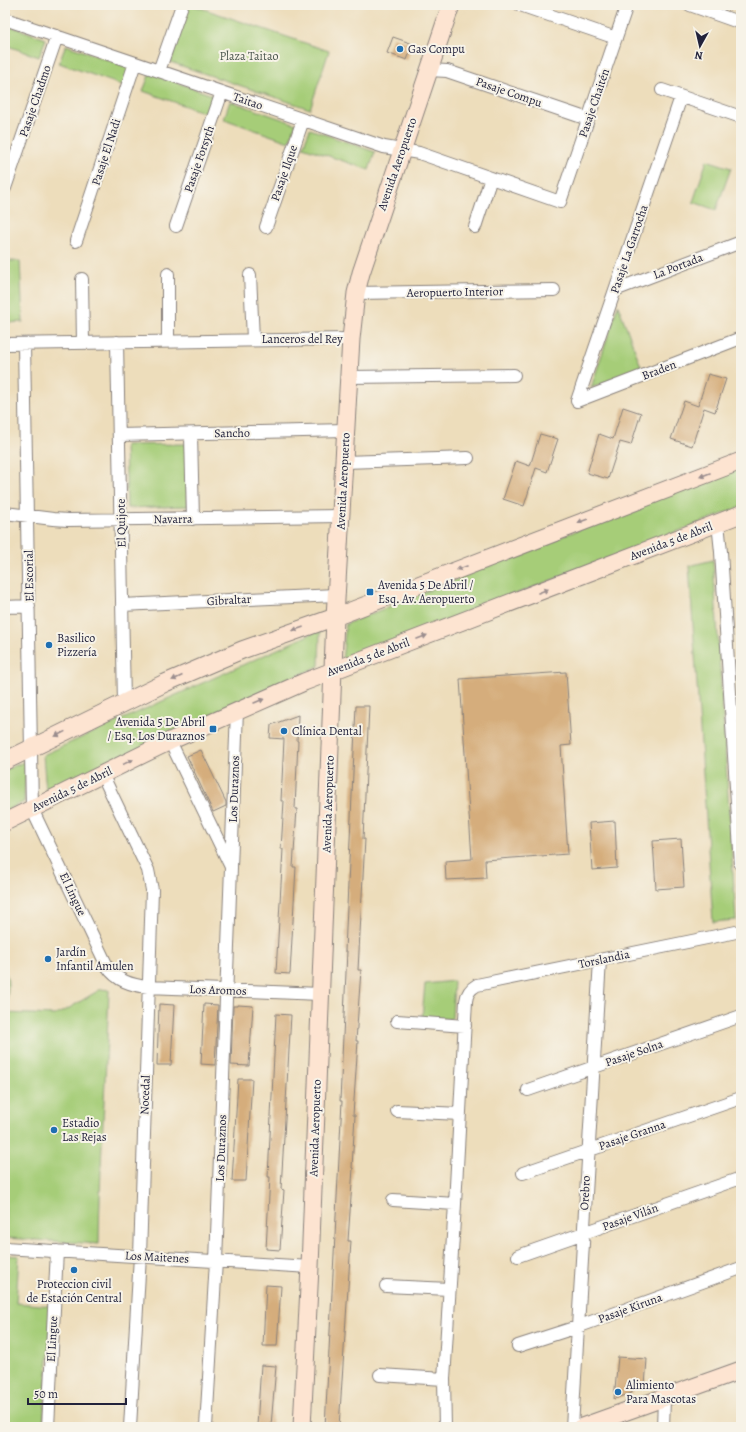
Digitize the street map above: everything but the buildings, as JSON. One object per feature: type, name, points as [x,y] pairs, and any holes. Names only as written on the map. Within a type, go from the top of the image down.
[{"type":"main road","name":"Avenida Aeropuerto","points":[[302,1427],[310,1266],[335,617],[351,339],[356,293],[361,273],[401,150],[451,5]]},
{"type":"main road","points":[[5,760],[165,683],[242,650],[335,617],[741,461]]},
{"type":"main road","name":"Avenida 5 de Abril","points":[[5,822],[170,741],[237,710],[304,682],[741,514]]},
{"type":"main road","points":[[304,682],[332,703]]},
{"type":"main road","points":[[582,1427],[741,1370]]},
{"type":"street","points":[[159,71],[182,5]]},
{"type":"street","points":[[520,5],[616,38]]},
{"type":"street","name":"Pasaje Chaitén","points":[[560,202],[627,5]]},
{"type":"street","points":[[690,5],[741,23]]},
{"type":"street","name":"Taitao","points":[[5,19],[384,147],[419,153],[560,202]]},
{"type":"street","name":"Pasaje Chadmo","points":[[6,184],[57,36]]},
{"type":"street","name":"Pasaje El Nadi","points":[[76,241],[136,63]]},
{"type":"street","name":"Pasaje Compu","points":[[429,70],[447,71],[588,119]]},
{"type":"street","points":[[662,90],[741,117]]},
{"type":"street","name":"Pasaje Forsyth","points":[[176,226],[222,92]]},
{"type":"street","name":"Pasaje La Garrocha","points":[[577,401],[681,96]]},
{"type":"street","name":"Pasaje Ilque","points":[[266,227],[303,120]]},
{"type":"street","points":[[475,227],[491,178]]},
{"type":"street","name":"La Portada","points":[[615,290],[741,242]]},
{"type":"street","points":[[168,274],[168,341]]},
{"type":"street","name":"Lanceros del Rey","points":[[250,275],[253,339]]},
{"type":"street","points":[[82,279],[83,343]]},
{"type":"street","name":"Aeropuerto Interior","points":[[356,293],[554,290]]},
{"type":"street","name":"Braden","points":[[577,401],[741,338]]},
{"type":"street","name":"Lanceros del Rey","points":[[5,344],[253,339],[351,339]]},
{"type":"street","name":"El Quijote","points":[[117,342],[124,703]]},
{"type":"street","name":"El Escorial","points":[[24,344],[32,809]]},
{"type":"street","points":[[349,377],[514,375]]},
{"type":"street","name":"Sancho","points":[[119,435],[346,430]]},
{"type":"street","points":[[191,434],[193,519]]},
{"type":"street","points":[[344,462],[468,458]]},
{"type":"street","name":"Navarra","points":[[5,513],[53,519],[121,520],[341,516]]},
{"type":"street","points":[[718,523],[741,865]]},
{"type":"street","name":"Gibraltar","points":[[122,605],[336,595]]},
{"type":"street","points":[[5,607],[29,606]]},
{"type":"street","name":"Los Duraznos","points":[[206,1427],[216,1261],[237,710]]},
{"type":"street","name":"Los Duraznos","points":[[170,741],[231,868]]},
{"type":"street","name":"Nocedal","points":[[102,774],[148,870],[151,880],[152,899],[140,1256],[130,1427]]},
{"type":"street","name":"El Lingue","points":[[32,809],[107,966],[117,978]]},
{"type":"street","name":"Torslandia","points":[[465,1026],[467,995],[469,990],[477,985],[741,931]]},
{"type":"street","name":"Orebro","points":[[572,1427],[592,1068],[600,960]]},
{"type":"street","name":"Los Aromos","points":[[117,978],[131,984],[148,987],[320,994]]},
{"type":"street","name":"Pasaje Solna","points":[[528,1090],[741,1016]]},
{"type":"street","points":[[397,1021],[465,1026],[444,1378],[445,1427]]},
{"type":"street","name":"Pasaje Granna","points":[[523,1173],[741,1098]]},
{"type":"street","points":[[397,1111],[460,1114]]},
{"type":"street","name":"Pasaje Vilán","points":[[518,1256],[741,1178]]},
{"type":"street","points":[[393,1200],[455,1204]]},
{"type":"street","name":"Los Maitenes","points":[[5,1248],[310,1266]]},
{"type":"street","name":"El Lingue","points":[[48,1427],[57,1251]]},
{"type":"street","name":"Pasaje Kiruna","points":[[518,1346],[577,1327],[741,1268]]},
{"type":"street","points":[[386,1286],[449,1289]]},
{"type":"street","points":[[380,1375],[444,1378]]},
{"type":"street","points":[[663,1427],[664,1398]]},
{"type":"green space","name":"Plaza Taitao","points":[[189,5],[329,51],[310,109],[170,62]]},
{"type":"green space","points":[[5,24],[46,39],[39,57],[5,45]]},
{"type":"green space","points":[[66,45],[131,68],[124,86],[59,63]]},
{"type":"green space","points":[[150,73],[215,96],[208,114],[143,91]]},
{"type":"green space","points":[[230,101],[296,124],[289,142],[224,119]]},
{"type":"green space","points":[[310,129],[375,152],[369,170],[303,147]]},
{"type":"green space","points":[[707,160],[731,168],[716,210],[693,202]]},
{"type":"green space","points":[[5,261],[20,261],[23,322],[5,323]]},
{"type":"green space","points":[[618,305],[642,369],[591,388]]},
{"type":"green space","points":[[186,444],[188,506],[127,508],[125,445]]},
{"type":"green space","points":[[741,464],[741,507],[342,661],[346,624]]},
{"type":"green space","points":[[713,560],[736,920],[713,922],[689,566]]},
{"type":"green space","points":[[320,630],[319,666],[46,791],[43,755]]},
{"type":"green space","points":[[26,761],[24,802],[5,811],[5,770]]},
{"type":"green space","name":"Estadio Las Rejas","points":[[5,971],[8,981],[6,1013],[55,1015],[101,989],[109,990],[99,1244],[5,1238]]},
{"type":"green space","points":[[454,981],[452,1019],[422,1017],[425,984]]},
{"type":"green space","points":[[5,1255],[19,1256],[16,1303],[52,1306],[43,1427],[5,1427]]},
{"type":"place","name":"Gas Compu","points":[[400,49]]},
{"type":"place","name":"Avenida 5 De Abril / Esq. Av. Aeropuerto","points":[[370,592]]},
{"type":"place","name":"Basilico Pizzería","points":[[49,645]]},
{"type":"place","name":"Avenida 5 De Abril / Esq. Los Duraznos","points":[[213,729]]},
{"type":"place","name":"Clínica Dental","points":[[284,731]]},
{"type":"place","name":"Jardín Infantil Amulen","points":[[48,959]]},
{"type":"place","name":"Estadio Las Rejas","points":[[54,1130]]},
{"type":"place","name":"Proteccion civil de Estación Central","points":[[74,1270]]},
{"type":"place","name":"Alimiento Para Mascotas","points":[[618,1392]]}]
